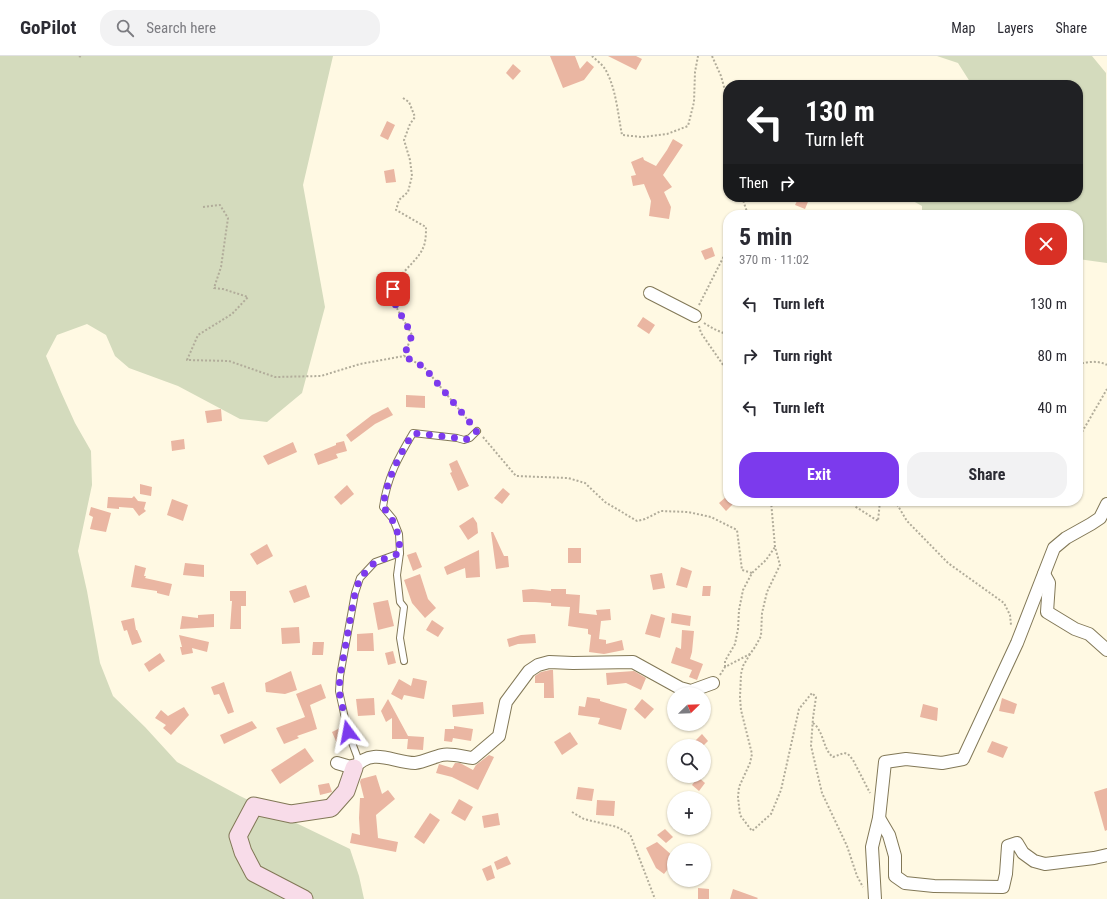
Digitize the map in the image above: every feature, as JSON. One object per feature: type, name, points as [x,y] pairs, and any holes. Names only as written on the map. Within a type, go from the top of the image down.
[{"type":"street","points":[[650,293],[695,316]]},
{"type":"street","points":[[875,899],[872,847],[880,815],[885,762],[906,759],[942,762],[963,759],[1017,643],[1054,548],[1066,538],[1100,518],[1107,504]]},
{"type":"street","points":[[1044,574],[1049,583],[1047,612],[1076,629],[1089,634],[1107,650]]},
{"type":"street","points":[[337,763],[356,766],[372,757],[391,758],[405,762],[417,763],[444,755],[473,758],[499,736],[506,702],[529,671],[538,665],[549,662],[633,662],[680,688],[691,691],[713,683]]},
{"type":"street","points":[[304,899],[254,873],[243,852],[238,836],[254,806],[291,814],[331,808],[346,791],[356,766]]},
{"type":"street","points":[[880,815],[889,835],[894,856],[895,876],[905,883],[934,886],[1003,887],[1006,874],[1008,846],[1017,843],[1023,853],[1034,861],[1045,864],[1107,855]]},
{"type":"lane","points":[[404,661],[400,638],[404,607],[400,602],[397,575],[400,553],[399,534],[393,519],[383,507],[385,490],[395,463],[413,433],[464,440],[470,438],[477,431]]},
{"type":"lane","points":[[356,766],[357,756],[348,732],[339,691],[340,676],[355,593],[360,578],[375,562],[400,553]]},
{"type":"path","points":[[592,56],[604,69],[609,80],[616,100],[622,135],[642,137],[667,134],[688,126],[694,102],[695,72],[698,56]]},
{"type":"path","points":[[712,56],[723,83]]},
{"type":"path","points":[[403,98],[409,102],[415,117],[410,124],[404,140],[410,160],[412,176],[408,192],[400,200],[396,210],[426,227],[423,248],[401,276],[393,289],[393,300],[412,335],[404,356]]},
{"type":"path","points":[[203,207],[220,205],[228,218],[221,267],[214,288],[223,289],[248,297],[232,314],[198,335],[186,360],[229,361],[275,377],[321,376],[360,364],[404,356],[424,367],[516,476],[568,478],[585,483],[605,502],[637,521],[645,519],[661,511],[688,512],[711,517],[737,530],[742,570],[752,573]]},
{"type":"path","points":[[723,258],[696,311],[695,316],[701,333],[723,365]]},
{"type":"path","points":[[695,316],[714,329],[723,333]]},
{"type":"path","points":[[1083,363],[1091,361],[1107,365]]},
{"type":"path","points":[[1083,431],[1107,389]]},
{"type":"path","points":[[771,506],[775,547],[780,565],[767,592],[762,613],[761,636],[743,666],[741,674],[740,697],[752,754],[750,763],[739,787],[738,797],[740,815],[752,831],[771,814],[781,790],[799,709],[812,693],[816,697],[811,746],[822,793],[847,846],[857,876],[864,890],[875,899]]},
{"type":"path","points":[[855,506],[878,521],[880,506]]},
{"type":"path","points":[[899,506],[907,521],[948,563],[1004,603],[1010,615],[1012,635],[1017,643]]},
{"type":"path","points":[[725,667],[724,661],[735,644],[743,590],[752,573],[766,560],[775,547]]},
{"type":"path","points":[[713,683],[725,667],[750,654]]},
{"type":"path","points":[[813,723],[817,726],[826,745],[828,754],[833,757],[844,753],[848,754],[853,760],[880,815]]},
{"type":"path","points":[[572,812],[584,819],[617,827],[630,834],[655,899]]},
{"type":"green space","points":[[0,56],[333,56],[303,185],[325,307],[302,393],[267,422],[240,419],[178,386],[129,368],[115,356],[106,335],[87,324],[57,335],[46,356],[75,423],[91,451],[92,485],[78,551],[100,663],[113,696],[145,727],[177,762],[240,796],[350,849],[359,876],[364,899],[0,899]]},
{"type":"green space","points":[[937,56],[1092,56],[1106,73],[1107,263],[1083,260],[1083,210],[922,210],[922,206],[915,202],[1083,202],[1083,80],[969,80],[958,63]]},
{"type":"building","points":[[550,56],[575,56],[580,69],[587,61],[594,67],[584,80],[563,88]]},
{"type":"building","points":[[608,56],[636,56],[642,59],[636,70]]},
{"type":"building","points":[[513,64],[521,71],[513,80],[506,73]]},
{"type":"building","points":[[387,121],[395,125],[388,140],[380,136]]},
{"type":"building","points":[[673,139],[683,145],[663,175],[672,187],[664,192],[671,207],[669,219],[649,216],[651,201],[644,184],[633,186],[631,176],[636,175],[631,162],[643,157],[644,160],[656,166]]},
{"type":"building","points":[[394,169],[396,182],[386,183],[384,171]]},
{"type":"building","points":[[796,202],[808,202],[805,209],[795,205]]},
{"type":"building","points":[[712,247],[715,256],[705,260],[701,251]]},
{"type":"building","points":[[643,317],[655,325],[649,334],[637,326]]},
{"type":"building","points":[[406,395],[425,396],[425,408],[406,407]]},
{"type":"building","points":[[388,407],[393,415],[375,424],[351,442],[346,435],[372,415]]},
{"type":"building","points":[[221,409],[222,421],[207,423],[205,411]]},
{"type":"building","points":[[184,439],[185,449],[172,451],[171,441]]},
{"type":"building","points":[[344,441],[347,451],[336,454],[338,458],[318,465],[314,454],[336,445],[336,443]]},
{"type":"building","points":[[293,442],[297,452],[268,465],[263,456]]},
{"type":"building","points":[[457,460],[469,486],[458,491],[450,473],[452,472],[449,464]]},
{"type":"building","points":[[140,484],[152,487],[151,496],[140,494]]},
{"type":"building","points":[[347,485],[354,494],[341,505],[334,497]]},
{"type":"building","points":[[503,488],[510,494],[502,504],[494,498]]},
{"type":"building","points":[[134,496],[138,501],[146,502],[144,509],[146,511],[139,516],[133,508],[107,508],[108,497],[132,498]]},
{"type":"building","points":[[172,499],[188,505],[183,521],[167,515]]},
{"type":"building","points":[[723,500],[723,506],[731,506],[726,511],[719,503]]},
{"type":"building","points":[[91,507],[111,513],[106,532],[90,529],[93,517],[89,515]]},
{"type":"building","points":[[473,517],[477,523],[478,533],[468,540],[459,526]]},
{"type":"building","points":[[491,532],[493,532],[504,556],[508,556],[509,567],[496,569]]},
{"type":"building","points":[[267,544],[273,556],[257,565],[250,554]]},
{"type":"building","points":[[568,548],[581,548],[581,563],[568,563]]},
{"type":"building","points":[[479,550],[480,577],[466,578],[465,568],[447,575],[444,567]]},
{"type":"building","points":[[416,552],[422,567],[413,571],[407,555]]},
{"type":"building","points":[[185,563],[204,565],[204,577],[183,575]]},
{"type":"building","points":[[135,565],[146,568],[145,578],[172,584],[169,596],[157,593],[157,591],[131,587]]},
{"type":"building","points":[[681,567],[692,571],[687,588],[676,585]]},
{"type":"building","points":[[662,573],[665,588],[653,590],[650,575]]},
{"type":"building","points":[[420,574],[428,599],[436,608],[425,618],[412,603],[404,580]]},
{"type":"building","points":[[306,585],[310,597],[294,603],[289,591]]},
{"type":"building","points":[[703,586],[711,586],[710,596],[702,596]]},
{"type":"building","points":[[532,589],[551,591],[551,589],[566,589],[566,594],[580,595],[579,613],[597,615],[596,610],[610,609],[611,620],[601,621],[599,639],[606,640],[606,644],[622,640],[624,650],[604,654],[589,652],[591,635],[588,634],[588,629],[568,626],[570,607],[551,606],[551,603],[523,602],[522,590]]},
{"type":"building","points":[[230,591],[246,591],[246,606],[241,606],[241,629],[230,629],[232,601],[230,601]]},
{"type":"building","points":[[388,600],[394,626],[378,630],[373,603]]},
{"type":"building","points":[[672,613],[691,616],[690,626],[671,623]]},
{"type":"building","points":[[214,614],[214,627],[180,629],[182,616],[198,618],[198,615]]},
{"type":"building","points":[[651,614],[665,618],[660,638],[645,634]]},
{"type":"building","points":[[134,618],[136,630],[142,642],[132,645],[127,630],[124,631],[121,621]]},
{"type":"building","points":[[432,620],[444,628],[438,637],[426,630]]},
{"type":"building","points":[[299,627],[300,643],[282,644],[281,628]]},
{"type":"building","points":[[682,630],[694,631],[690,659],[703,664],[697,680],[689,677],[692,670],[671,663],[676,647],[681,649]]},
{"type":"building","points":[[373,633],[374,651],[357,651],[357,634]]},
{"type":"building","points":[[535,634],[536,643],[518,644],[509,647],[507,639],[521,635]]},
{"type":"building","points":[[179,635],[209,642],[207,652],[192,648],[193,653],[182,655]]},
{"type":"building","points":[[313,642],[324,642],[323,655],[312,655]]},
{"type":"building","points":[[393,651],[396,663],[388,665],[385,653]]},
{"type":"building","points":[[160,653],[165,661],[149,672],[144,664]]},
{"type":"building","points":[[553,670],[554,698],[544,698],[544,683],[535,683],[535,676],[541,672]]},
{"type":"building","points":[[291,671],[297,690],[285,694],[266,692],[265,683]]},
{"type":"building","points":[[634,671],[646,678],[641,690],[626,683],[607,685],[606,673]]},
{"type":"building","points":[[413,678],[427,681],[424,699],[404,695],[402,700],[391,694],[399,679],[411,686]]},
{"type":"building","points":[[224,682],[234,712],[228,714],[219,694],[214,695],[211,687]]},
{"type":"building","points":[[321,684],[326,698],[310,705],[317,729],[297,736],[299,738],[284,744],[276,728],[305,717],[296,694]]},
{"type":"building","points":[[587,697],[600,699],[600,701],[627,709],[621,730],[598,724],[600,718],[578,715],[579,706],[585,707]]},
{"type":"building","points":[[374,698],[375,715],[358,716],[356,699]]},
{"type":"building","points":[[1002,698],[1017,704],[1014,714],[999,711]]},
{"type":"building","points":[[388,699],[408,736],[424,737],[423,750],[407,749],[408,739],[392,739],[392,718],[386,722],[381,711]]},
{"type":"building","points":[[642,699],[654,709],[645,719],[634,709]]},
{"type":"building","points":[[483,702],[484,714],[453,717],[452,705]]},
{"type":"building","points":[[923,704],[938,708],[937,721],[920,717]]},
{"type":"building","points":[[184,707],[189,715],[171,735],[163,728],[166,725],[155,718],[161,710],[168,716]]},
{"type":"building","points":[[252,721],[257,728],[224,744],[220,735]]},
{"type":"building","points":[[454,726],[473,729],[471,741],[453,738],[452,742],[444,741],[445,729],[454,729]]},
{"type":"building","points":[[340,728],[347,745],[339,748],[332,732]]},
{"type":"building","points":[[570,732],[578,744],[562,755],[554,742]]},
{"type":"building","points":[[702,734],[706,739],[697,739]]},
{"type":"building","points":[[992,741],[1008,747],[1003,758],[987,752]]},
{"type":"building","points":[[305,748],[314,761],[280,784],[271,770]]},
{"type":"building","points":[[489,755],[494,757],[478,790],[452,777],[436,773],[439,764],[452,768],[455,763],[460,763],[473,770],[476,765]]},
{"type":"building","points":[[376,775],[382,794],[388,790],[395,799],[376,815],[378,838],[398,842],[396,852],[350,843],[352,833],[360,835],[360,798],[364,798],[360,782],[361,779]]},
{"type":"building","points":[[329,783],[332,792],[320,795],[318,785]]},
{"type":"building","points":[[694,783],[705,783],[699,791],[692,785]]},
{"type":"building","points":[[578,787],[594,789],[592,801],[576,799]]},
{"type":"building","points":[[1107,788],[1107,830],[1105,831],[1094,792]]},
{"type":"building","points":[[459,799],[473,807],[465,821],[451,813]]},
{"type":"building","points":[[597,800],[615,801],[614,816],[596,815]]},
{"type":"building","points":[[430,813],[440,820],[424,844],[414,837]]},
{"type":"building","points":[[498,813],[500,825],[484,828],[482,816]]},
{"type":"building","points":[[665,829],[667,831],[667,835],[671,835],[673,837],[666,843],[657,835]]},
{"type":"building","points":[[657,842],[667,851],[667,870],[664,874],[656,868],[646,848]]},
{"type":"building","points":[[507,856],[511,864],[497,870],[494,862]]},
{"type":"building","points":[[491,865],[495,878],[487,881],[482,869]]},
{"type":"building","points":[[698,888],[709,889],[709,899],[698,899]]},
{"type":"building","points":[[733,889],[758,898],[730,899]]},
{"type":"route","points":[[348,732],[339,691],[340,676],[355,593],[360,578],[375,562],[400,553],[399,534],[393,519],[383,507],[385,490],[395,463],[413,433],[464,440],[470,438],[477,431],[424,367],[404,356],[412,335],[393,300],[393,289]]}]
